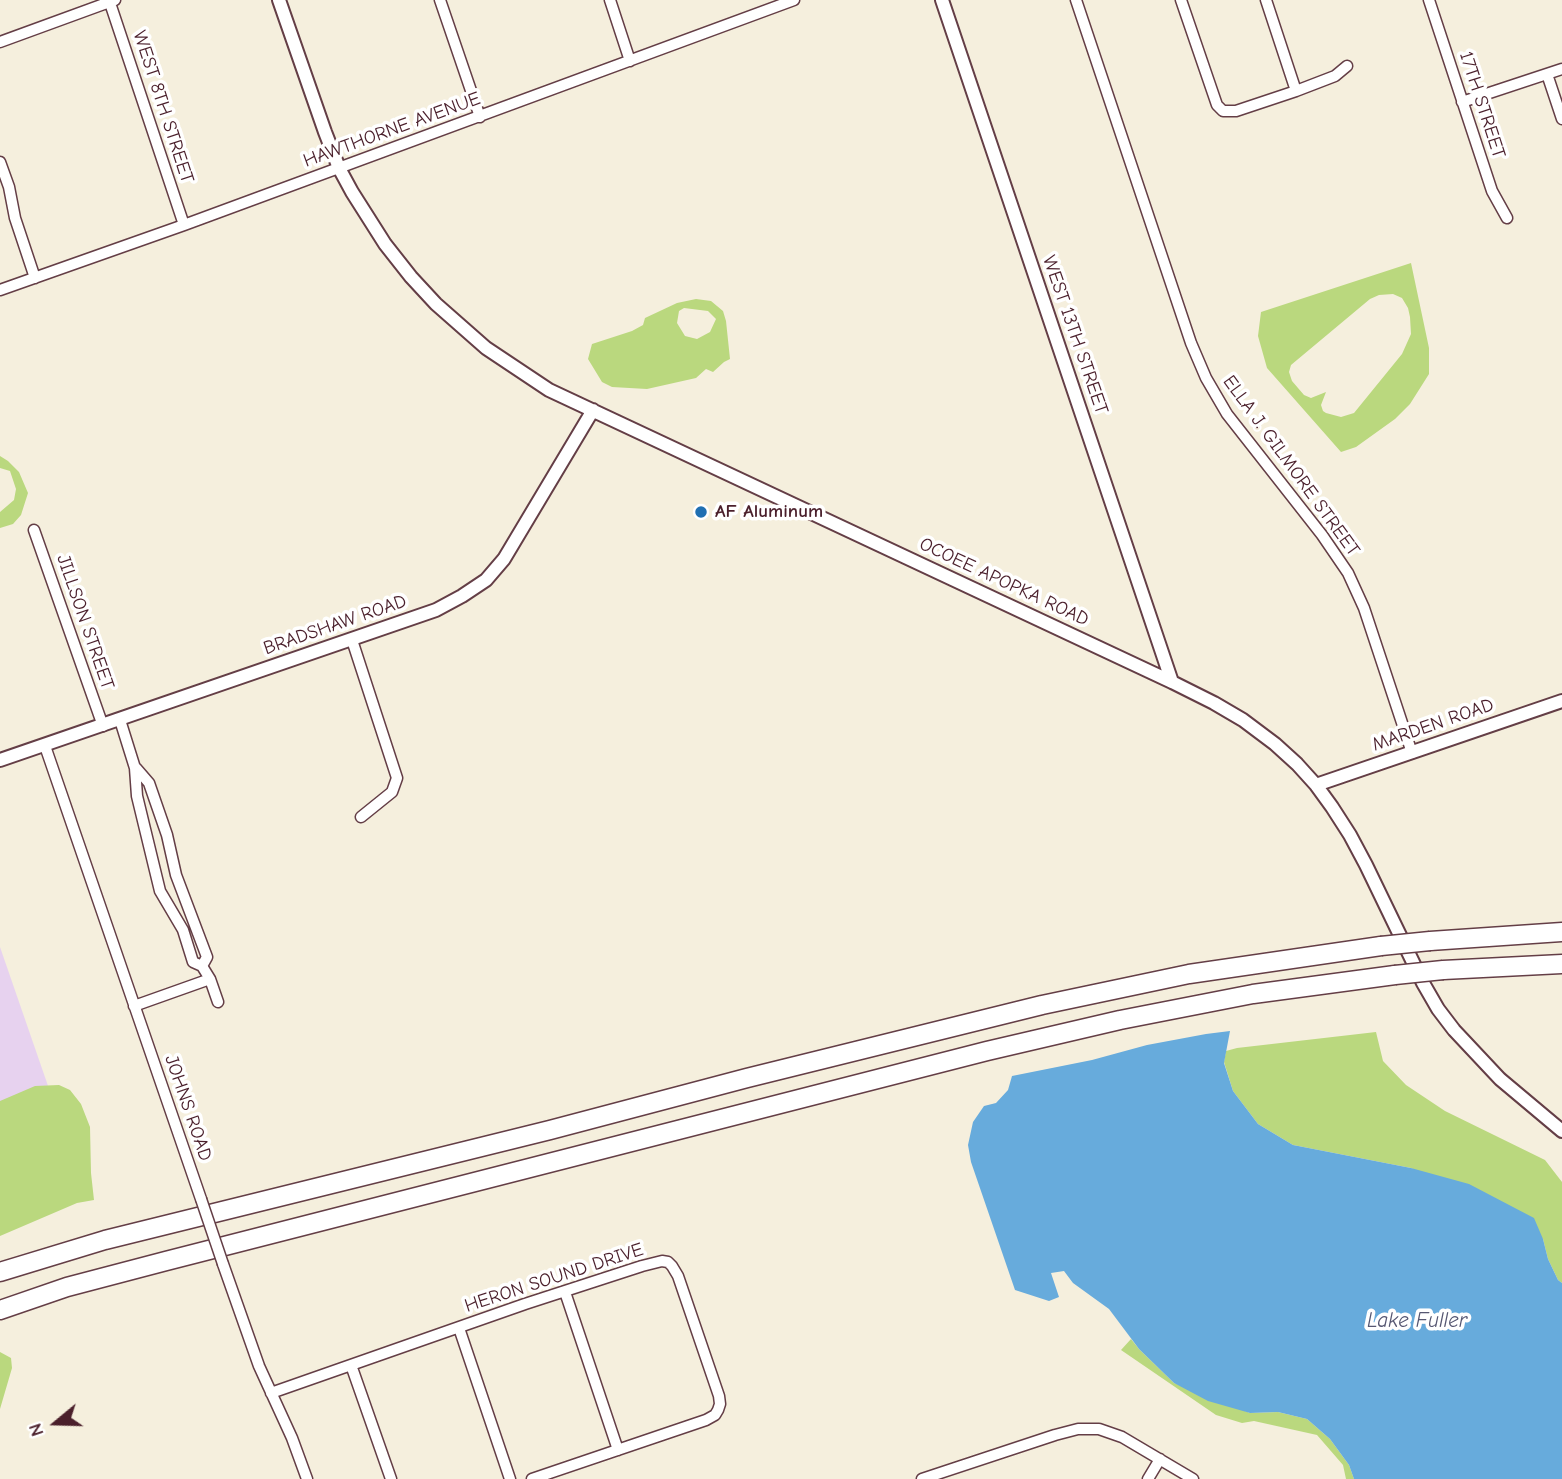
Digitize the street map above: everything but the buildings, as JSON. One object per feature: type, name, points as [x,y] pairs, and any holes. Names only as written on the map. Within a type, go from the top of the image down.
[{"type":"highway","points":[[0,1272],[118,1237],[1042,1005],[1189,974],[1381,946],[1562,932]]},
{"type":"highway","points":[[0,1310],[67,1287],[166,1261],[999,1048],[1120,1020],[1253,994],[1395,975],[1562,964]]},
{"type":"main road","name":"OCOEE APOPKA ROAD","points":[[279,0],[339,168],[385,244],[436,304],[486,348],[549,390],[1172,682],[1243,720],[1282,751],[1316,785],[1350,835],[1423,983],[1454,1030],[1500,1079],[1562,1131]]},
{"type":"main road","name":"WEST 13TH STREET","points":[[942,0],[1172,682]]},
{"type":"main road","name":"BRADSHAW ROAD","points":[[0,760],[352,640],[436,610],[462,596],[486,580],[504,559],[593,410]]},
{"type":"main road","name":"MARDEN ROAD","points":[[1316,785],[1562,701]]},
{"type":"street","points":[[440,0],[480,117]]},
{"type":"street","points":[[610,0],[630,61]]},
{"type":"street","name":"HAWTHORNE AVENUE","points":[[0,290],[480,117],[777,3],[794,0]]},
{"type":"street","name":"ELLA J. GILMORE STREET","points":[[1076,0],[1206,378],[1227,414],[1322,535],[1348,573],[1364,608],[1412,753]]},
{"type":"street","points":[[1181,0],[1217,105],[1223,111],[1236,111],[1296,91],[1335,76],[1347,66]]},
{"type":"street","points":[[1266,0],[1296,91]]},
{"type":"street","name":"17TH STREET","points":[[1429,0],[1492,191],[1507,218]]},
{"type":"street","points":[[0,42],[112,1]]},
{"type":"street","name":"WEST 8TH STREET","points":[[112,1],[184,225]]},
{"type":"street","points":[[1462,102],[1562,69]]},
{"type":"street","points":[[1547,74],[1562,119]]},
{"type":"street","points":[[0,162],[35,278]]},
{"type":"street","name":"JILLSON STREET","points":[[34,530],[103,726]]},
{"type":"street","points":[[352,640],[397,778],[392,792],[360,817]]},
{"type":"street","points":[[120,720],[135,768],[137,796],[160,891],[183,930],[193,962],[202,966],[218,1002]]},
{"type":"street","name":"JOHNS ROAD","points":[[45,746],[259,1366],[292,1438],[307,1479]]},
{"type":"street","points":[[135,768],[149,783],[167,835],[176,875],[207,957],[202,966]]},
{"type":"street","points":[[134,1006],[210,979]]},
{"type":"street","name":"HERON SOUND DRIVE","points":[[271,1393],[525,1304],[662,1261],[668,1262],[678,1276],[719,1396],[720,1404],[715,1415],[532,1479]]},
{"type":"street","points":[[565,1292],[618,1450]]},
{"type":"street","points":[[459,1328],[510,1479]]},
{"type":"street","points":[[351,1365],[391,1479]]},
{"type":"street","points":[[922,1479],[1078,1429],[1099,1429],[1122,1437],[1193,1479]]},
{"type":"street","points":[[1148,1479],[1160,1459]]},
{"type":"shaded area","points":[[0,947],[56,1109],[0,1128]]},
{"type":"green space","points":[[1411,263],[1429,348],[1429,374],[1410,404],[1395,419],[1356,447],[1341,452],[1267,368],[1258,336],[1261,312]],"holes":[[[1393,294],[1402,298],[1408,308],[1411,334],[1402,354],[1354,413],[1341,417],[1323,411],[1321,405],[1326,392],[1311,398],[1304,395],[1292,381],[1289,372],[1291,365],[1370,299]]]},
{"type":"green space","points":[[696,299],[711,301],[723,311],[730,359],[713,372],[706,369],[696,378],[647,389],[612,387],[602,382],[588,359],[592,344],[632,331],[643,325],[645,318],[677,303]],"holes":[[[684,308],[708,311],[716,319],[710,332],[697,339],[685,336],[677,323],[679,311]]]},
{"type":"green space","points":[[0,456],[19,472],[28,493],[21,515],[13,524],[0,528],[0,512],[14,500],[16,489],[10,471],[0,468]]},
{"type":"green space","points":[[1376,1032],[1383,1061],[1406,1085],[1445,1111],[1545,1160],[1562,1182],[1562,1283],[1548,1259],[1543,1239],[1411,1168],[1293,1145],[1258,1124],[1233,1091],[1224,1062],[1226,1051],[1237,1048]]},
{"type":"green space","points":[[59,1085],[70,1090],[81,1104],[90,1127],[94,1200],[77,1203],[0,1236],[0,1101],[35,1086]]},
{"type":"green space","points":[[1131,1339],[1174,1383],[1250,1413],[1278,1412],[1307,1419],[1330,1439],[1349,1465],[1354,1479],[1346,1479],[1343,1465],[1317,1435],[1254,1421],[1242,1423],[1216,1415],[1121,1350]]},
{"type":"green space","points":[[0,1352],[11,1358],[12,1368],[0,1409]]},
{"type":"water","name":"Lake Fuller","points":[[1230,1031],[1224,1063],[1233,1091],[1258,1124],[1293,1145],[1411,1168],[1469,1184],[1534,1218],[1548,1259],[1562,1283],[1562,1479],[1354,1479],[1349,1465],[1330,1439],[1307,1419],[1278,1412],[1250,1413],[1208,1401],[1174,1383],[1139,1349],[1109,1309],[1073,1283],[1064,1271],[1051,1273],[1059,1297],[1049,1301],[1015,1290],[971,1162],[968,1145],[973,1122],[984,1106],[996,1103],[1008,1090],[1012,1076],[1092,1060],[1147,1045]]},
{"type":"place","name":"AF Aluminum","points":[[701,512]]}]
